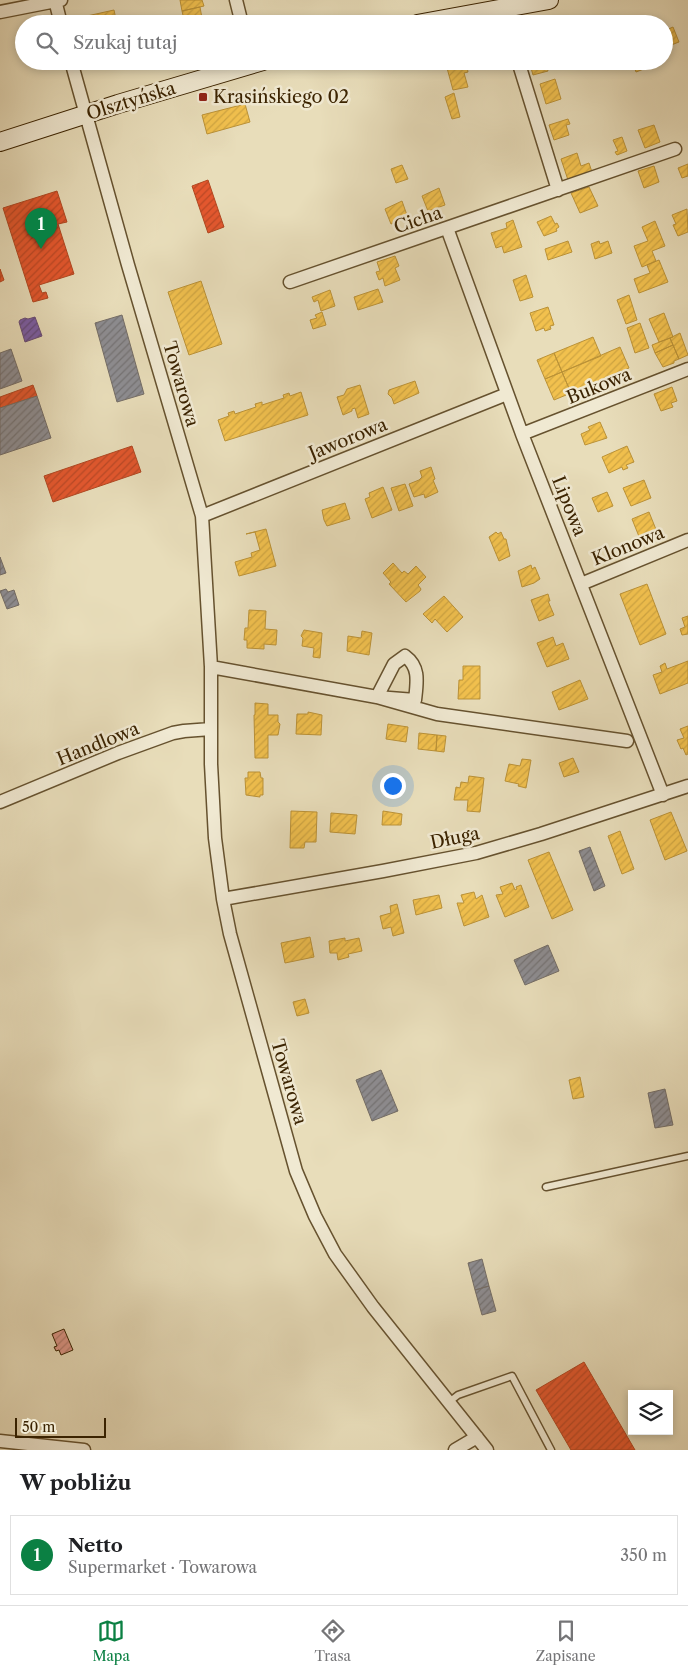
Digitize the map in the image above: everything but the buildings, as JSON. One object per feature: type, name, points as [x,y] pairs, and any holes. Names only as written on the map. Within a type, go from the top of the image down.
[{"type":"street","points":[[0,12],[57,0],[60,15]]},
{"type":"street","points":[[236,0],[240,15]]},
{"type":"street","points":[[506,15],[549,0]]},
{"type":"street","name":"Towarowa","points":[[73,70],[85,116],[202,516],[210,667],[215,838],[223,899],[230,934],[296,1171],[315,1216],[335,1254],[373,1307],[487,1450]]},
{"type":"street","name":"Olsztyńska","points":[[0,142],[230,70]]},
{"type":"street","points":[[521,70],[558,190]]},
{"type":"street","name":"Cicha","points":[[290,282],[675,149]]},
{"type":"street","name":"Lipowa","points":[[447,228],[522,434],[663,795]]},
{"type":"street","name":"Bukowa","points":[[522,434],[688,369]]},
{"type":"street","name":"Jaworowa","points":[[202,516],[507,394]]},
{"type":"street","name":"Klonowa","points":[[581,584],[688,540]]},
{"type":"street","points":[[210,667],[377,697],[437,714],[627,741]]},
{"type":"street","name":"Handlowa","points":[[0,802],[118,753],[173,733],[211,730]]},
{"type":"street","name":"Długa","points":[[223,899],[383,871],[476,852],[688,786]]},
{"type":"street","points":[[455,1450],[478,1438]]},
{"type":"street","points":[[0,1441],[84,1450]]},
{"type":"lane","points":[[546,1186],[688,1156]]},
{"type":"lane","points":[[449,1402],[458,1395],[512,1376],[550,1450]]},
{"type":"place","name":"Krasińskiego 02","points":[[203,97]]},
{"type":"place","name":"Netto","points":[[41,249]]}]
